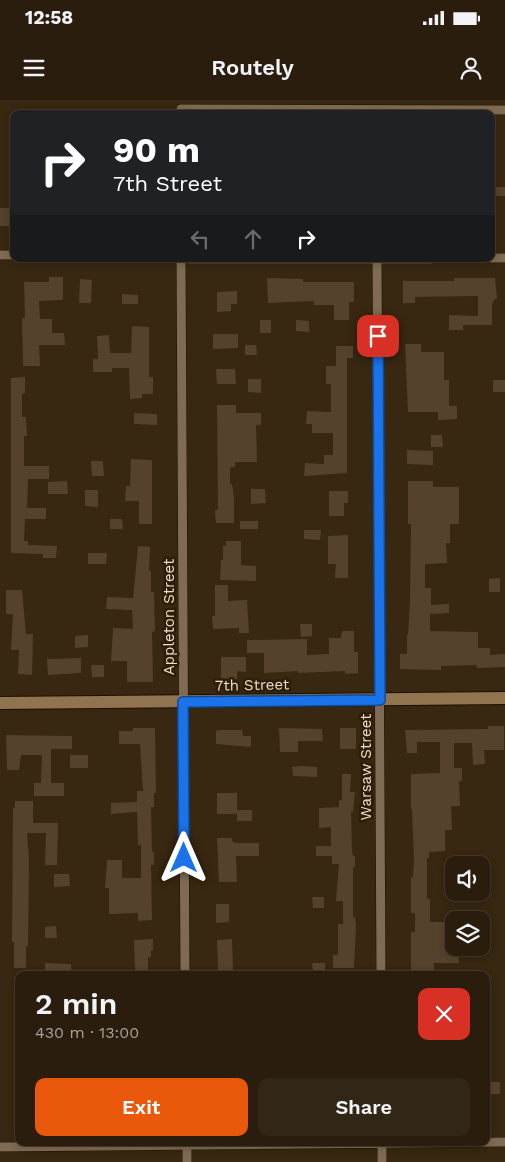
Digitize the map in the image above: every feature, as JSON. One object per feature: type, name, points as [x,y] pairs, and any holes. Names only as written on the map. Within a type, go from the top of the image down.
[{"type":"street","points":[[181,108],[505,110]]},
{"type":"street","name":"Appleton Street","points":[[181,262],[185,971]]},
{"type":"street","name":"Warsaw Street","points":[[378,262],[381,971]]},
{"type":"street","name":"7th Street","points":[[0,703],[505,698]]},
{"type":"street","points":[[490,1142],[505,1142]]},
{"type":"street","points":[[0,1147],[62,1146]]},
{"type":"street","points":[[186,1146],[187,1162]]},
{"type":"street","points":[[382,1146],[382,1162]]},
{"type":"building","points":[[495,187],[505,187],[505,196],[495,196]]},
{"type":"building","points":[[0,208],[10,208],[10,226],[0,226]]},
{"type":"building","points":[[49,277],[63,277],[63,300],[39,301],[40,319],[52,319],[52,333],[64,333],[65,345],[39,345],[40,366],[23,366],[22,318],[25,318],[24,282],[49,282]]},
{"type":"building","points":[[267,278],[303,279],[303,282],[354,282],[354,302],[349,302],[349,320],[334,320],[334,305],[314,305],[314,301],[268,303]]},
{"type":"building","points":[[454,278],[495,278],[497,299],[494,299],[492,305],[492,325],[463,325],[463,330],[449,330],[449,315],[478,316],[478,296],[415,297],[415,303],[403,303],[403,281],[454,281]]},
{"type":"building","points":[[80,279],[92,280],[91,303],[79,303]]},
{"type":"building","points":[[237,291],[237,304],[231,304],[231,311],[217,312],[217,292]]},
{"type":"building","points":[[122,294],[138,295],[138,304],[122,304]]},
{"type":"building","points":[[260,320],[271,320],[271,333],[260,333]]},
{"type":"building","points":[[296,320],[309,321],[309,332],[296,331]]},
{"type":"building","points":[[132,326],[149,327],[149,377],[153,377],[153,394],[142,394],[142,398],[130,399],[129,368],[112,368],[112,372],[93,372],[93,359],[98,359],[97,336],[109,335],[110,353],[131,353]]},
{"type":"building","points":[[213,334],[238,334],[238,348],[213,349]]},
{"type":"building","points":[[405,344],[421,344],[421,352],[444,352],[444,380],[449,380],[449,406],[457,406],[457,419],[438,420],[438,412],[408,412]]},
{"type":"building","points":[[245,345],[256,345],[257,355],[245,355]]},
{"type":"building","points":[[336,346],[353,346],[353,358],[347,358],[347,473],[304,476],[305,463],[324,464],[324,455],[333,455],[333,433],[312,433],[312,424],[306,424],[307,411],[331,412],[331,384],[326,384],[326,366],[336,366]]},
{"type":"building","points":[[216,369],[235,369],[236,384],[217,384]]},
{"type":"building","points":[[25,377],[25,393],[22,394],[22,417],[26,417],[27,436],[24,436],[24,466],[49,466],[49,479],[28,479],[27,508],[46,508],[46,519],[25,519],[24,541],[28,541],[28,545],[57,546],[56,558],[43,558],[43,554],[11,553],[11,378]]},
{"type":"building","points":[[248,379],[261,379],[261,393],[248,392]]},
{"type":"building","points":[[493,380],[505,380],[505,392],[493,392]]},
{"type":"building","points":[[217,405],[236,405],[236,413],[261,413],[261,425],[256,425],[257,462],[235,462],[235,467],[230,467],[230,484],[232,484],[234,497],[234,523],[216,523],[215,510],[218,510]]},
{"type":"building","points":[[134,413],[157,414],[157,425],[134,424]]},
{"type":"building","points":[[431,435],[442,435],[443,447],[431,447]]},
{"type":"building","points":[[407,450],[433,451],[433,465],[407,464]]},
{"type":"building","points":[[131,459],[152,460],[152,524],[139,524],[139,501],[125,501],[126,486],[130,486]]},
{"type":"building","points":[[91,461],[103,461],[104,476],[92,476]]},
{"type":"building","points":[[67,481],[68,494],[48,494],[48,482]]},
{"type":"building","points":[[408,481],[433,481],[433,487],[459,487],[459,524],[450,524],[450,543],[446,543],[447,563],[425,564],[425,588],[431,588],[431,605],[449,604],[449,613],[430,614],[430,631],[478,632],[478,648],[490,648],[490,655],[505,654],[505,667],[477,668],[477,665],[441,666],[441,670],[400,669],[400,654],[407,654],[410,601],[411,524],[408,524]]},
{"type":"building","points":[[251,489],[265,489],[266,503],[251,504]]},
{"type":"building","points":[[85,490],[98,490],[98,507],[85,506]]},
{"type":"building","points":[[329,491],[348,491],[348,503],[344,503],[344,516],[329,516]]},
{"type":"building","points":[[110,519],[122,519],[123,529],[110,529]]},
{"type":"building","points":[[240,521],[258,521],[258,529],[240,529]]},
{"type":"building","points":[[304,530],[321,530],[320,540],[304,539]]},
{"type":"building","points":[[348,535],[348,578],[335,578],[336,564],[328,564],[328,536]]},
{"type":"building","points":[[226,541],[241,541],[241,565],[256,566],[256,581],[220,580],[223,546],[226,546]]},
{"type":"building","points":[[138,546],[150,547],[149,571],[151,571],[151,592],[154,592],[155,631],[152,632],[153,682],[127,682],[127,661],[111,661],[113,628],[133,629],[132,610],[106,609],[107,597],[133,598]]},
{"type":"building","points":[[88,553],[107,553],[106,564],[88,564]]},
{"type":"building","points":[[500,578],[500,592],[489,592],[489,579]]},
{"type":"building","points":[[215,585],[228,585],[228,601],[247,600],[249,633],[239,633],[239,628],[213,629],[212,616],[215,616]]},
{"type":"building","points":[[6,590],[22,590],[26,634],[33,634],[32,675],[18,674],[19,650],[11,650],[13,614],[6,614]]},
{"type":"building","points":[[300,624],[312,624],[312,636],[301,637]]},
{"type":"building","points":[[342,631],[354,631],[354,652],[358,652],[358,673],[345,674],[345,671],[298,673],[298,671],[264,673],[264,653],[247,653],[247,640],[307,639],[307,655],[329,654],[329,638],[341,638]]},
{"type":"building","points":[[88,635],[88,647],[75,648],[75,636]]},
{"type":"building","points":[[221,657],[246,657],[246,672],[237,671],[237,679],[221,679]]},
{"type":"building","points":[[81,658],[81,673],[48,675],[47,659]]},
{"type":"building","points":[[91,665],[104,665],[104,677],[92,677]]},
{"type":"building","points":[[488,726],[504,726],[504,750],[484,750],[485,764],[473,765],[472,743],[454,743],[454,768],[462,768],[462,781],[459,781],[460,806],[451,806],[452,830],[445,830],[445,851],[429,852],[429,858],[427,858],[427,899],[430,899],[430,922],[445,922],[445,956],[458,956],[459,963],[434,963],[434,971],[411,971],[411,932],[415,932],[415,913],[411,913],[411,877],[413,877],[414,860],[411,774],[440,773],[440,742],[417,742],[417,753],[407,753],[405,730],[488,729]]},
{"type":"building","points":[[133,728],[155,728],[156,793],[154,793],[154,807],[151,807],[152,852],[154,852],[154,865],[151,865],[152,920],[138,921],[138,913],[109,914],[109,888],[105,888],[107,860],[122,860],[122,878],[141,878],[141,845],[138,845],[137,812],[111,814],[111,803],[137,802],[137,791],[143,791],[140,744],[119,744],[119,731],[133,731]]},
{"type":"building","points":[[279,728],[322,729],[323,741],[298,741],[298,752],[280,752]]},
{"type":"building","points":[[340,728],[356,728],[356,749],[340,749]]},
{"type":"building","points":[[242,730],[243,736],[251,736],[251,747],[216,744],[216,731]]},
{"type":"building","points":[[6,735],[72,736],[72,749],[51,749],[51,783],[64,783],[64,796],[34,796],[34,783],[41,783],[42,755],[21,755],[19,770],[7,770]]},
{"type":"building","points":[[70,755],[88,755],[88,768],[70,768]]},
{"type":"building","points":[[292,767],[317,767],[317,777],[293,776]]},
{"type":"building","points":[[342,774],[351,774],[350,792],[355,792],[353,812],[351,812],[352,851],[353,856],[355,856],[355,867],[353,867],[353,917],[355,917],[356,924],[354,968],[333,968],[333,955],[338,955],[338,924],[343,924],[343,901],[336,901],[339,864],[332,864],[332,856],[316,856],[316,846],[331,846],[331,827],[319,828],[319,808],[339,807],[339,800],[342,800]]},
{"type":"building","points":[[217,793],[237,793],[237,814],[217,814]]},
{"type":"building","points":[[15,801],[33,801],[33,823],[58,823],[57,865],[45,865],[46,833],[27,833],[29,859],[26,968],[14,968],[14,942],[12,942],[13,808],[15,808]]},
{"type":"building","points":[[237,810],[252,810],[252,821],[237,821]]},
{"type":"building","points":[[217,838],[232,838],[232,841],[235,843],[259,843],[259,856],[236,856],[237,882],[219,882]]},
{"type":"building","points":[[54,874],[69,874],[70,886],[54,887]]},
{"type":"building","points":[[312,897],[324,897],[324,908],[313,908]]},
{"type":"building","points":[[216,904],[229,904],[229,922],[216,923]]},
{"type":"building","points":[[56,926],[57,938],[45,938],[45,927]]},
{"type":"building","points":[[153,939],[153,950],[151,950],[151,957],[148,957],[148,970],[135,970],[134,940]]},
{"type":"building","points":[[232,939],[233,971],[218,971],[217,940]]},
{"type":"building","points":[[45,963],[71,964],[71,971],[45,971]]},
{"type":"building","points":[[312,963],[325,963],[325,971],[313,971]]},
{"type":"building","points":[[490,1082],[500,1082],[500,1094],[490,1094]]},
{"type":"route","points":[[184,858],[183,702],[380,700],[378,336]]}]
